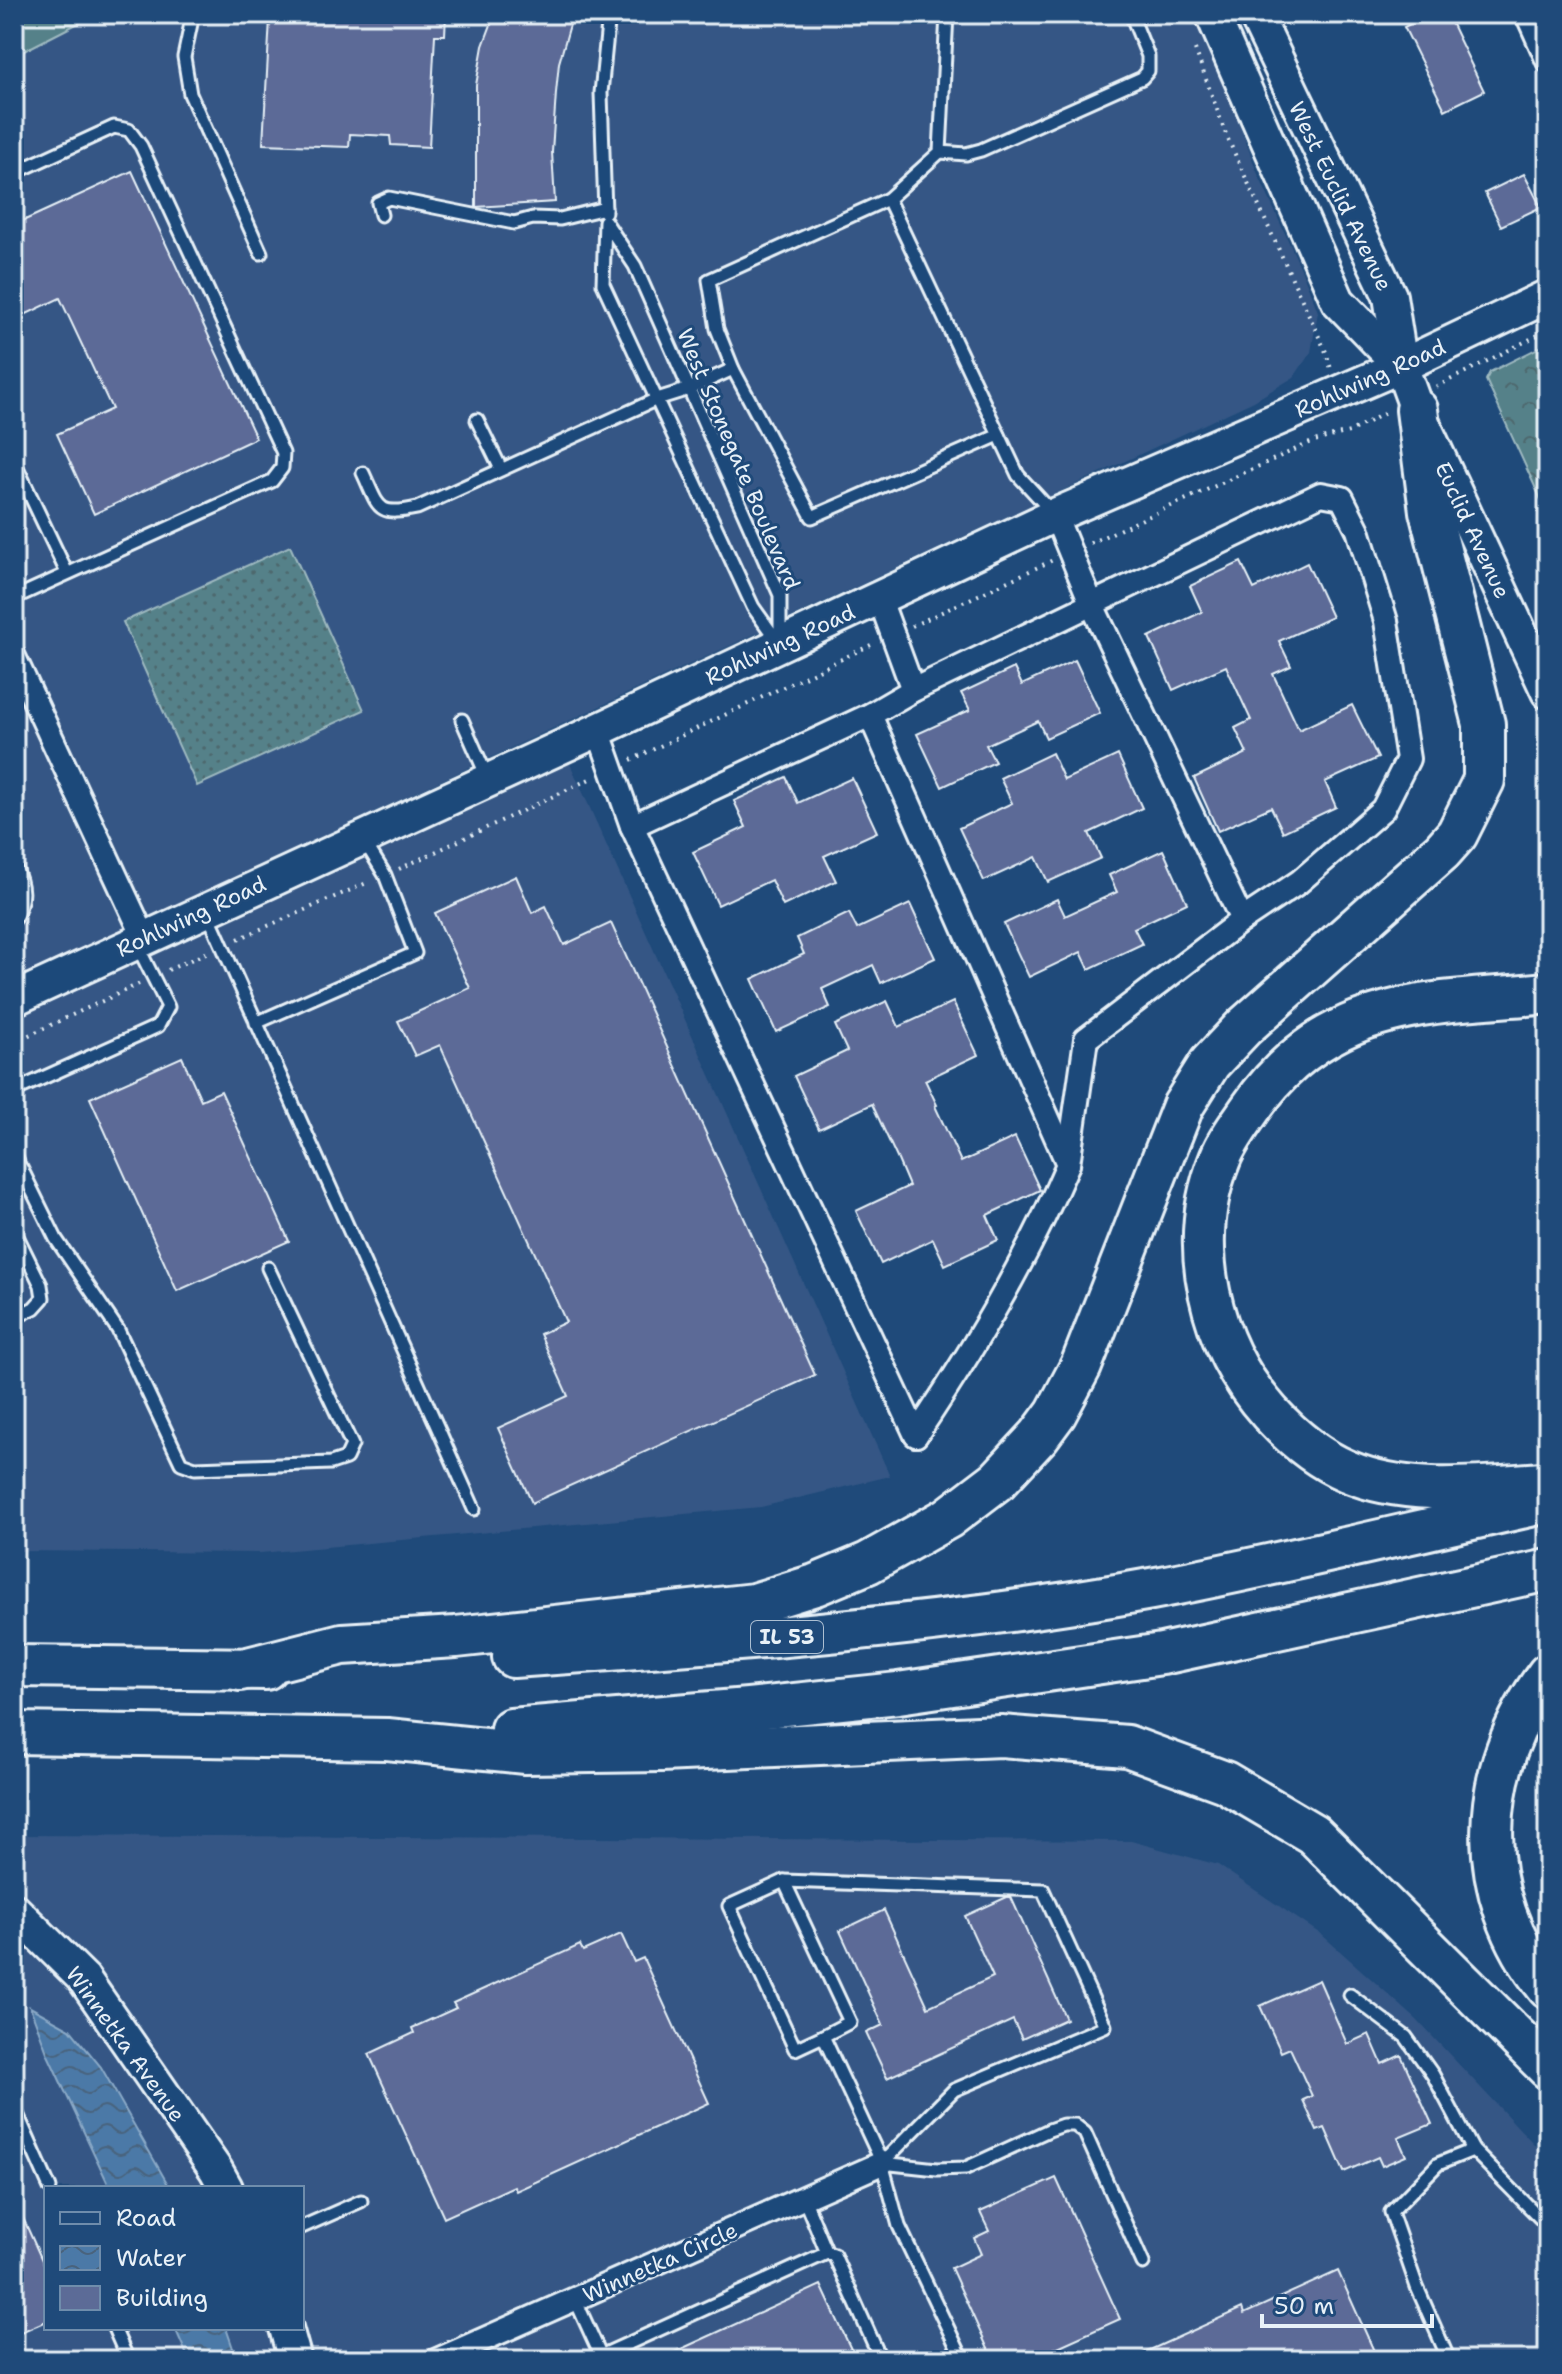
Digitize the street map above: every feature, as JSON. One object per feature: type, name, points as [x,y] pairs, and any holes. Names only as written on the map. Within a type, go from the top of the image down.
[{"type":"highway","points":[[240,1670],[342,1644],[456,1637],[754,1604],[868,1563],[911,1541],[973,1501],[1023,1455],[1056,1413],[1081,1366],[1171,1133],[1198,1080],[1224,1046],[1244,1027],[1442,851],[1457,834],[1484,780],[1484,724],[1430,511],[1417,410]]},
{"type":"highway","points":[[1548,993],[1393,1010],[1365,1018],[1323,1038],[1290,1063],[1264,1089],[1235,1131],[1220,1159],[1209,1198],[1204,1233],[1211,1305],[1224,1343],[1257,1399],[1281,1426],[1316,1455],[1348,1472],[1391,1483],[1446,1489],[1548,1482]]},
{"type":"highway","name":"IL 53","points":[[14,1666],[240,1670],[418,1663],[735,1642],[1010,1610],[1152,1589],[1548,1502]]},
{"type":"highway","points":[[387,1739],[748,1709],[1020,1676],[1162,1654],[1548,1570]]},
{"type":"highway","points":[[1548,1674],[1531,1697],[1511,1735],[1499,1768],[1492,1827],[1497,1878],[1510,1923],[1536,1973],[1548,1988]]},
{"type":"highway","points":[[14,1733],[387,1739],[525,1753],[661,1751],[1001,1736],[1127,1746],[1225,1782],[1313,1834],[1548,2068]]},
{"type":"main road","name":"West Euclid Avenue","points":[[1212,14],[1338,301],[1401,366]]},
{"type":"main road","name":"West Euclid Avenue","points":[[1255,14],[1390,296],[1401,366]]},
{"type":"main road","name":"Rohlwing Road","points":[[14,999],[1055,515],[1401,366],[1548,296]]},
{"type":"main road","name":"Euclid Avenue","points":[[1401,366],[1417,410],[1548,692]]},
{"type":"main road","name":"Winnetka Avenue","points":[[22,1922],[84,1979],[225,2186]]},
{"type":"main road","points":[[287,2330],[295,2360]]},
{"type":"street","points":[[1527,14],[1548,61]]},
{"type":"street","points":[[598,730],[632,826],[916,1435],[960,1370],[1044,1220],[1068,1164],[1086,1039],[1242,920],[1299,882],[1383,809],[1408,759],[1386,621],[1358,530],[1342,498],[1321,494],[913,690],[870,715],[632,826]]},
{"type":"street","points":[[1055,515],[1092,605],[1242,920]]},
{"type":"street","points":[[879,597],[913,690]]},
{"type":"street","points":[[14,657],[140,939]]},
{"type":"street","points":[[870,715],[1068,1164]]},
{"type":"street","name":"Winnetka Circle","points":[[437,2360],[882,2163]]},
{"type":"lane","points":[[193,14],[184,57],[190,94],[261,253]]},
{"type":"lane","name":"West Stonegate Boulevard","points":[[609,14],[601,93],[605,208],[603,284],[753,607],[780,645]]},
{"type":"lane","points":[[947,14],[940,152],[888,199],[709,280],[717,329],[733,369],[812,517],[999,435]]},
{"type":"lane","points":[[940,152],[966,154],[981,150],[1142,78],[1148,71],[1148,56],[1131,14]]},
{"type":"lane","points":[[14,173],[114,127],[129,130],[148,160],[283,453],[282,468],[272,481],[14,598]]},
{"type":"lane","points":[[381,215],[378,203],[389,198],[514,223],[533,218],[560,219],[605,208]]},
{"type":"lane","points":[[888,199],[1018,475],[1055,515]]},
{"type":"lane","name":"West Stonegate Boulevard","points":[[605,221],[635,266],[780,595],[780,645]]},
{"type":"lane","points":[[363,473],[379,507],[392,514],[417,508],[657,399],[689,389],[733,369]]},
{"type":"lane","points":[[477,420],[501,469]]},
{"type":"lane","points":[[14,461],[67,573]]},
{"type":"lane","points":[[462,720],[488,780]]},
{"type":"lane","points":[[256,1023],[415,953],[385,875],[362,837]]},
{"type":"lane","points":[[14,865],[23,883],[23,903],[14,920]]},
{"type":"lane","points":[[206,909],[474,1509]]},
{"type":"lane","points":[[14,1091],[158,1026],[168,1007],[153,977],[140,939]]},
{"type":"lane","points":[[14,1153],[56,1239],[118,1330],[181,1463],[195,1468],[331,1463],[346,1458],[352,1445],[268,1268]]},
{"type":"lane","points":[[14,1187],[20,1178],[21,1168]]},
{"type":"lane","points":[[14,1230],[41,1285],[43,1298],[34,1308],[14,1318]]},
{"type":"lane","points":[[784,1881],[850,2022],[795,2049],[729,1906],[784,1881],[1043,1890],[1105,2026],[954,2090],[882,2163]]},
{"type":"lane","points":[[1350,1995],[1406,2037],[1433,2075],[1473,2150],[1548,2226]]},
{"type":"lane","points":[[823,2036],[882,2163],[899,2226],[963,2360]]},
{"type":"lane","points":[[14,2107],[49,2186]]},
{"type":"lane","points":[[882,2163],[937,2169],[966,2168],[1049,2130],[1075,2125],[1085,2133],[1143,2263]]},
{"type":"lane","points":[[1449,2360],[1417,2287],[1391,2212],[1438,2164],[1473,2150]]},
{"type":"lane","points":[[804,2198],[827,2253]]},
{"type":"lane","points":[[304,2226],[361,2201]]},
{"type":"lane","points":[[575,2299],[596,2358],[827,2253],[834,2255],[881,2360]]},
{"type":"lane","points":[[115,2330],[128,2360]]},
{"type":"path","points":[[1195,47],[1227,137],[1326,352]]},
{"type":"path","points":[[1489,359],[1548,330]]},
{"type":"path","points":[[14,1042],[385,875],[893,635],[1314,441],[1349,432]]},
{"type":"shaded area","points":[[14,14],[1199,14],[1257,172],[1318,312],[1311,352],[1294,377],[1254,401],[14,980]]},
{"type":"shaded area","points":[[562,746],[890,1476],[761,1507],[260,1553],[14,1551],[14,998]]},
{"type":"shaded area","points":[[14,1835],[1131,1841],[1218,1865],[1322,1935],[1416,2019],[1548,2159],[1548,2360],[14,2360]]},
{"type":"green space","points":[[14,14],[96,14],[14,56]]},
{"type":"green space","points":[[1548,343],[1548,515],[1486,380],[1490,372]]},
{"type":"green space","points":[[290,546],[364,710],[197,786],[123,622]]},
{"type":"water","points":[[30,2007],[70,2029],[101,2067],[169,2186],[109,2186],[48,2055]]},
{"type":"water","points":[[176,2330],[227,2330],[237,2360],[189,2360]]},
{"type":"building","points":[[280,14],[446,14],[445,35],[435,35],[429,147],[391,145],[390,136],[350,134],[349,147],[263,144],[270,19],[280,21]]},
{"type":"building","points":[[495,14],[573,14],[559,63],[556,93],[552,152],[555,202],[476,207],[476,85],[483,46]]},
{"type":"building","points":[[1430,14],[1447,14],[1484,91],[1445,110],[1404,27]]},
{"type":"building","points":[[132,171],[256,438],[94,514],[57,434],[112,409],[60,298],[14,320],[14,225]]},
{"type":"building","points":[[1524,174],[1541,207],[1501,226],[1485,193]]},
{"type":"building","points":[[1241,562],[1254,589],[1307,563],[1332,617],[1279,641],[1291,666],[1273,674],[1299,730],[1352,705],[1378,758],[1325,782],[1336,807],[1283,832],[1271,807],[1218,831],[1194,778],[1247,753],[1235,728],[1251,720],[1226,666],[1173,690],[1149,637],[1202,612],[1190,586]]},
{"type":"building","points":[[1075,660],[1100,713],[1046,738],[1038,721],[986,745],[995,762],[942,787],[917,734],[970,710],[961,693],[1014,668],[1022,685]]},
{"type":"building","points":[[1052,753],[1064,780],[1118,755],[1142,808],[1089,833],[1101,858],[1048,882],[1036,857],[984,881],[959,828],[1012,803],[1000,778]]},
{"type":"building","points":[[786,777],[798,803],[852,778],[877,832],[824,856],[836,881],[783,906],[771,880],[718,905],[693,852],[746,827],[734,801]]},
{"type":"building","points":[[1163,850],[1187,903],[1134,928],[1142,944],[1089,969],[1081,952],[1029,977],[1004,924],[1057,899],[1065,916],[1117,892],[1109,875]]},
{"type":"building","points":[[516,876],[532,913],[546,906],[564,945],[611,923],[815,1375],[532,1503],[498,1428],[568,1396],[540,1334],[566,1322],[440,1045],[415,1056],[398,1021],[470,988],[435,913]]},
{"type":"building","points":[[910,904],[935,958],[881,983],[873,965],[822,989],[830,1007],[776,1032],[752,979],[804,954],[797,938],[849,913],[857,929]]},
{"type":"building","points":[[887,1001],[899,1027],[953,1002],[978,1055],[925,1080],[935,1106],[961,1162],[1015,1137],[1040,1190],[987,1215],[998,1240],[945,1265],[933,1239],[881,1264],[856,1211],[909,1186],[898,1160],[872,1104],[819,1129],[794,1076],[847,1051],[835,1025]]},
{"type":"building","points":[[182,1057],[201,1100],[221,1091],[289,1241],[177,1291],[90,1098]]},
{"type":"building","points":[[1011,1897],[1066,2019],[1022,2039],[1013,2020],[887,2078],[866,2033],[883,2025],[840,1931],[884,1910],[928,2007],[993,1977],[965,1916]]},
{"type":"building","points":[[621,1934],[634,1962],[643,1958],[709,2103],[516,2191],[514,2186],[444,2218],[369,2054],[414,2033],[412,2028],[456,2008],[453,2003],[580,1945],[583,1951]]},
{"type":"building","points":[[1319,1980],[1347,2044],[1369,2034],[1382,2064],[1401,2055],[1432,2124],[1398,2138],[1406,2156],[1382,2166],[1378,2157],[1344,2172],[1325,2128],[1317,2131],[1303,2100],[1312,2096],[1290,2048],[1281,2052],[1260,2006]]},
{"type":"building","points":[[1056,2178],[1120,2319],[1029,2360],[993,2360],[951,2268],[981,2254],[974,2238],[989,2231],[980,2212]]},
{"type":"building","points":[[14,2198],[44,2265],[44,2322],[14,2335]]},
{"type":"building","points":[[1338,2271],[1378,2360],[1128,2360],[1242,2308],[1244,2314]]},
{"type":"building","points":[[821,2285],[856,2360],[657,2360]]}]
